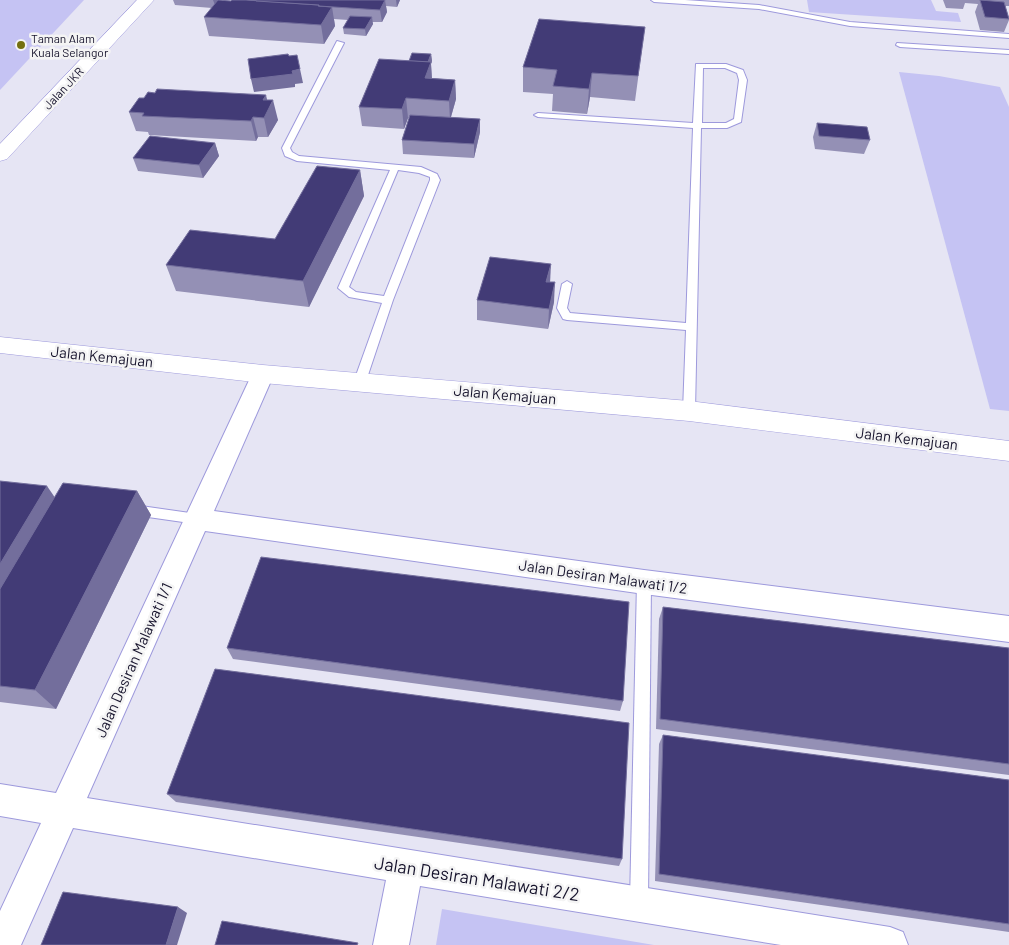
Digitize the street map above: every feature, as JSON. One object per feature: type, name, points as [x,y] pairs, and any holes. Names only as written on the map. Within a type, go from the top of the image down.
[{"type":"street","name":"Jalan JKR","points":[[0,155],[146,0]]},
{"type":"street","name":"Jalan Kemajuan","points":[[0,345],[263,374],[689,411],[1009,451]]},
{"type":"street","name":"Jalan Desiran Malawati 1/1","points":[[3,945],[263,374]]},
{"type":"street","name":"Jalan Desiran Malawati 1/2","points":[[197,519],[644,582],[1009,629]]},
{"type":"street","name":"Jalan Desiran Malawati 2/2","points":[[0,800],[890,945]]},
{"type":"street","points":[[391,945],[406,866]]},
{"type":"lane","points":[[654,0],[759,7],[850,24],[1009,36]]},
{"type":"lane","points":[[340,43],[286,151],[297,158],[421,170],[434,176],[435,180],[388,300],[360,381]]},
{"type":"lane","points":[[900,45],[1009,52]]},
{"type":"lane","points":[[538,115],[697,126],[727,125],[738,120],[743,80],[740,72],[726,66],[699,66],[697,126],[691,327],[689,411]]},
{"type":"lane","points":[[388,300],[353,294],[343,288],[395,168]]},
{"type":"lane","points":[[567,284],[562,308],[567,316],[691,327]]},
{"type":"lane","points":[[118,508],[197,519]]},
{"type":"lane","points":[[639,904],[644,582]]},
{"type":"shaded area","name":"Taman Alam Kuala Selangor","points":[[0,0],[84,0],[0,90]]},
{"type":"shaded area","points":[[807,0],[931,0],[936,11],[958,13],[961,22],[809,12]]},
{"type":"shaded area","points":[[899,72],[939,76],[1000,87],[1009,107],[1009,411],[990,409]]},
{"type":"shaded area","points":[[442,909],[654,945],[436,945]]},
{"type":"building","points":[[218,0],[246,0],[332,7],[321,25],[204,17]]},
{"type":"building","points":[[256,0],[385,0],[380,10]]},
{"type":"building","points":[[980,0],[1004,2],[1009,19],[985,17]]},
{"type":"building","points":[[350,16],[372,17],[365,29],[343,28]]},
{"type":"building","points":[[539,19],[645,27],[638,76],[592,73],[589,89],[553,86],[557,70],[523,67]]},
{"type":"building","points":[[412,53],[431,54],[428,62],[409,61]]},
{"type":"building","points":[[288,54],[289,56],[297,55],[300,69],[292,71],[293,74],[251,79],[248,59]]},
{"type":"building","points":[[379,59],[431,62],[425,78],[455,80],[449,101],[406,98],[402,109],[359,107]]},
{"type":"building","points":[[157,89],[266,95],[263,100],[273,100],[264,118],[253,117],[251,121],[142,116],[144,113],[129,112],[139,98],[144,98],[148,92],[155,93]]},
{"type":"building","points":[[410,115],[480,119],[474,144],[402,140]]},
{"type":"building","points":[[817,123],[867,127],[870,140],[819,136]]},
{"type":"building","points":[[150,136],[215,143],[199,165],[133,158]]},
{"type":"building","points":[[317,166],[360,170],[303,281],[166,265],[190,230],[275,239]]},
{"type":"building","points":[[490,257],[551,264],[546,282],[555,282],[549,309],[477,300]]},
{"type":"building","points":[[0,481],[47,486],[0,564]]},
{"type":"building","points":[[63,483],[137,491],[35,690],[0,686],[0,589]]},
{"type":"building","points":[[261,557],[629,602],[623,701],[227,648]]},
{"type":"building","points":[[663,607],[1009,648],[1009,764],[660,719]]},
{"type":"building","points":[[215,669],[629,723],[622,859],[167,794]]},
{"type":"building","points":[[663,735],[1009,780],[1009,924],[659,874]]},
{"type":"building","points":[[63,892],[178,907],[166,945],[41,945]]},
{"type":"building","points":[[222,921],[358,943],[357,945],[215,945]]},
{"type":"place","name":"Taman Alam Kuala Selangor","points":[[21,45]]}]
